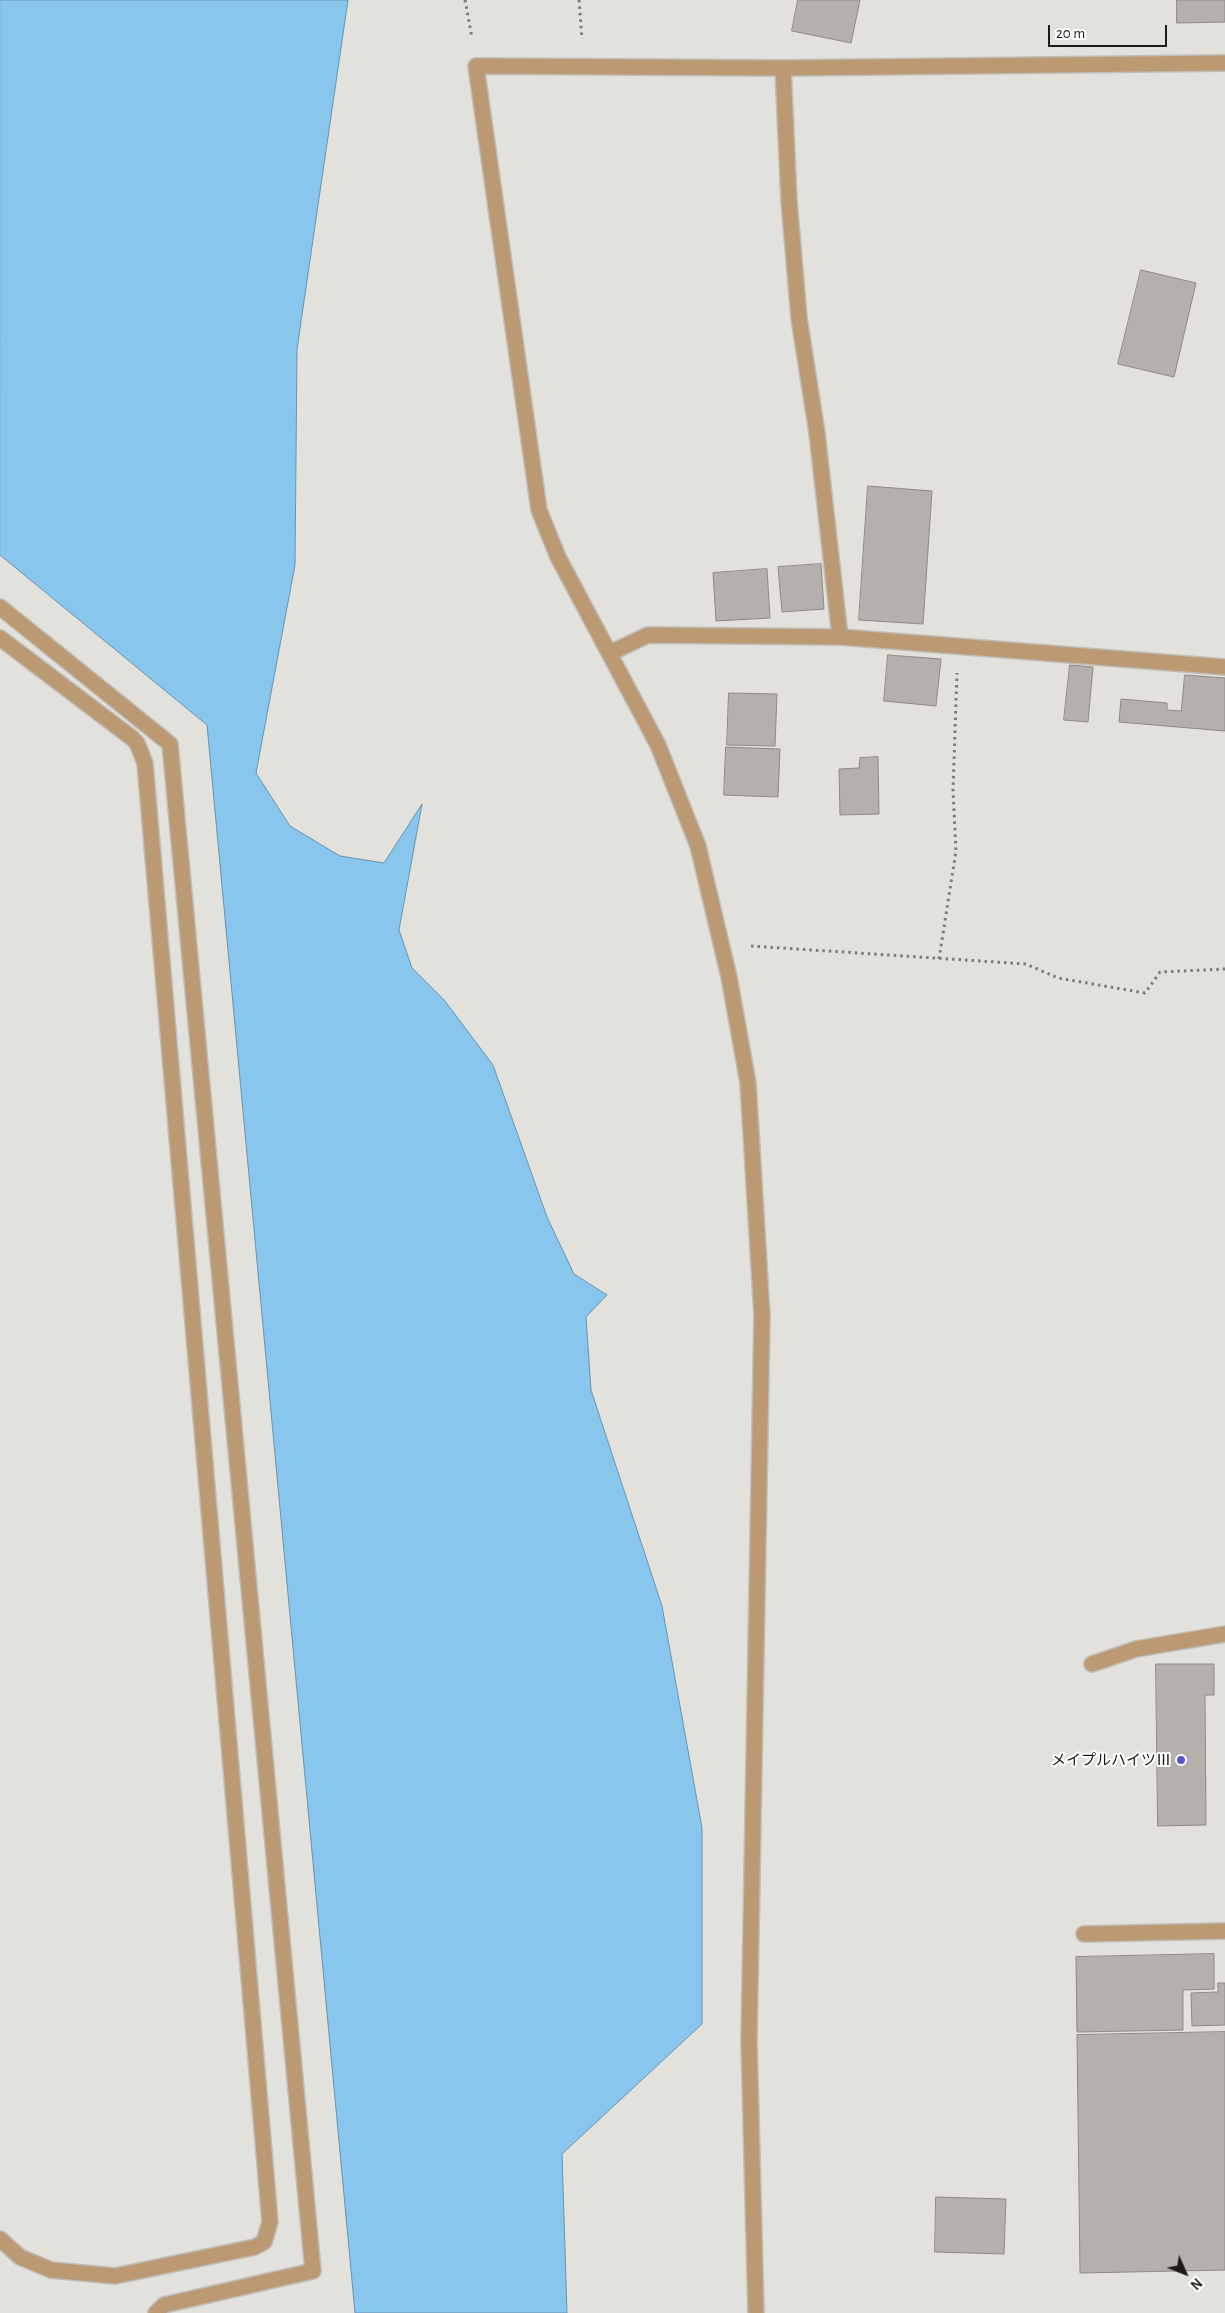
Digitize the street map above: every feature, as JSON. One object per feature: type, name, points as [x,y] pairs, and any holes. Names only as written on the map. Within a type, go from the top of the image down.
[{"type":"street","points":[[756,2313],[749,2041],[762,1315],[748,1083],[730,977],[698,846],[658,745],[558,557],[539,510],[476,66],[784,68],[1225,63]]},
{"type":"street","points":[[784,68],[790,201],[800,318],[817,433],[840,637]]},
{"type":"street","points":[[0,606],[170,744],[313,2272],[164,2305],[156,2313]]},
{"type":"street","points":[[610,653],[648,635],[840,637],[1225,667]]},
{"type":"street","points":[[0,638],[132,738],[137,743],[145,763],[270,2222],[264,2242],[255,2247],[115,2276],[51,2270],[20,2257],[0,2239]]},
{"type":"street","points":[[1092,1664],[1136,1648],[1225,1634]]},
{"type":"street","points":[[1084,1934],[1225,1931]]},
{"type":"path","points":[[465,0],[476,66]]},
{"type":"path","points":[[579,0],[583,67]]},
{"type":"path","points":[[938,959],[956,851],[954,790],[958,645]]},
{"type":"path","points":[[722,944],[1026,964],[1058,978],[1145,993],[1160,972],[1225,969]]},
{"type":"water","points":[[0,0],[348,0],[297,349],[295,565],[256,773],[290,826],[340,856],[384,863],[422,804],[399,930],[412,968],[445,1001],[493,1065],[547,1217],[574,1274],[607,1295],[586,1317],[591,1390],[662,1606],[702,1828],[702,2024],[562,2154],[567,2313],[355,2313],[207,725],[0,555]]},
{"type":"building","points":[[798,0],[860,0],[851,43],[792,31]]},
{"type":"building","points":[[1177,0],[1225,0],[1225,22],[1177,23]]},
{"type":"building","points":[[1141,270],[1196,283],[1174,377],[1118,364]]},
{"type":"building","points":[[868,486],[932,491],[923,624],[859,620]]},
{"type":"building","points":[[821,564],[824,609],[782,612],[778,567]]},
{"type":"building","points":[[767,569],[770,618],[716,621],[713,573]]},
{"type":"building","points":[[888,655],[941,659],[936,706],[884,701]]},
{"type":"building","points":[[1070,665],[1093,667],[1088,722],[1064,720]]},
{"type":"building","points":[[1185,675],[1225,678],[1225,731],[1119,722],[1121,699],[1167,703],[1167,710],[1181,711]]},
{"type":"building","points":[[729,693],[777,694],[775,746],[727,745]]},
{"type":"building","points":[[726,747],[780,749],[778,797],[724,795]]},
{"type":"building","points":[[878,757],[879,814],[840,815],[839,769],[859,768],[860,758]]},
{"type":"building","name":"メイプルハイツⅢ","points":[[1156,1664],[1214,1664],[1214,1695],[1205,1695],[1206,1825],[1158,1826]]},
{"type":"building","points":[[1214,1954],[1214,1989],[1183,1990],[1183,2030],[1077,2032],[1076,1957]]},
{"type":"building","points":[[1218,1983],[1225,1983],[1225,2025],[1192,2026],[1191,1993],[1218,1992]]},
{"type":"building","points":[[1225,2032],[1225,2270],[1080,2273],[1077,2035]]},
{"type":"building","points":[[936,2197],[1006,2199],[1004,2254],[935,2252]]},
{"type":"place","name":"メイプルハイツⅢ","points":[[1181,1760]]}]
